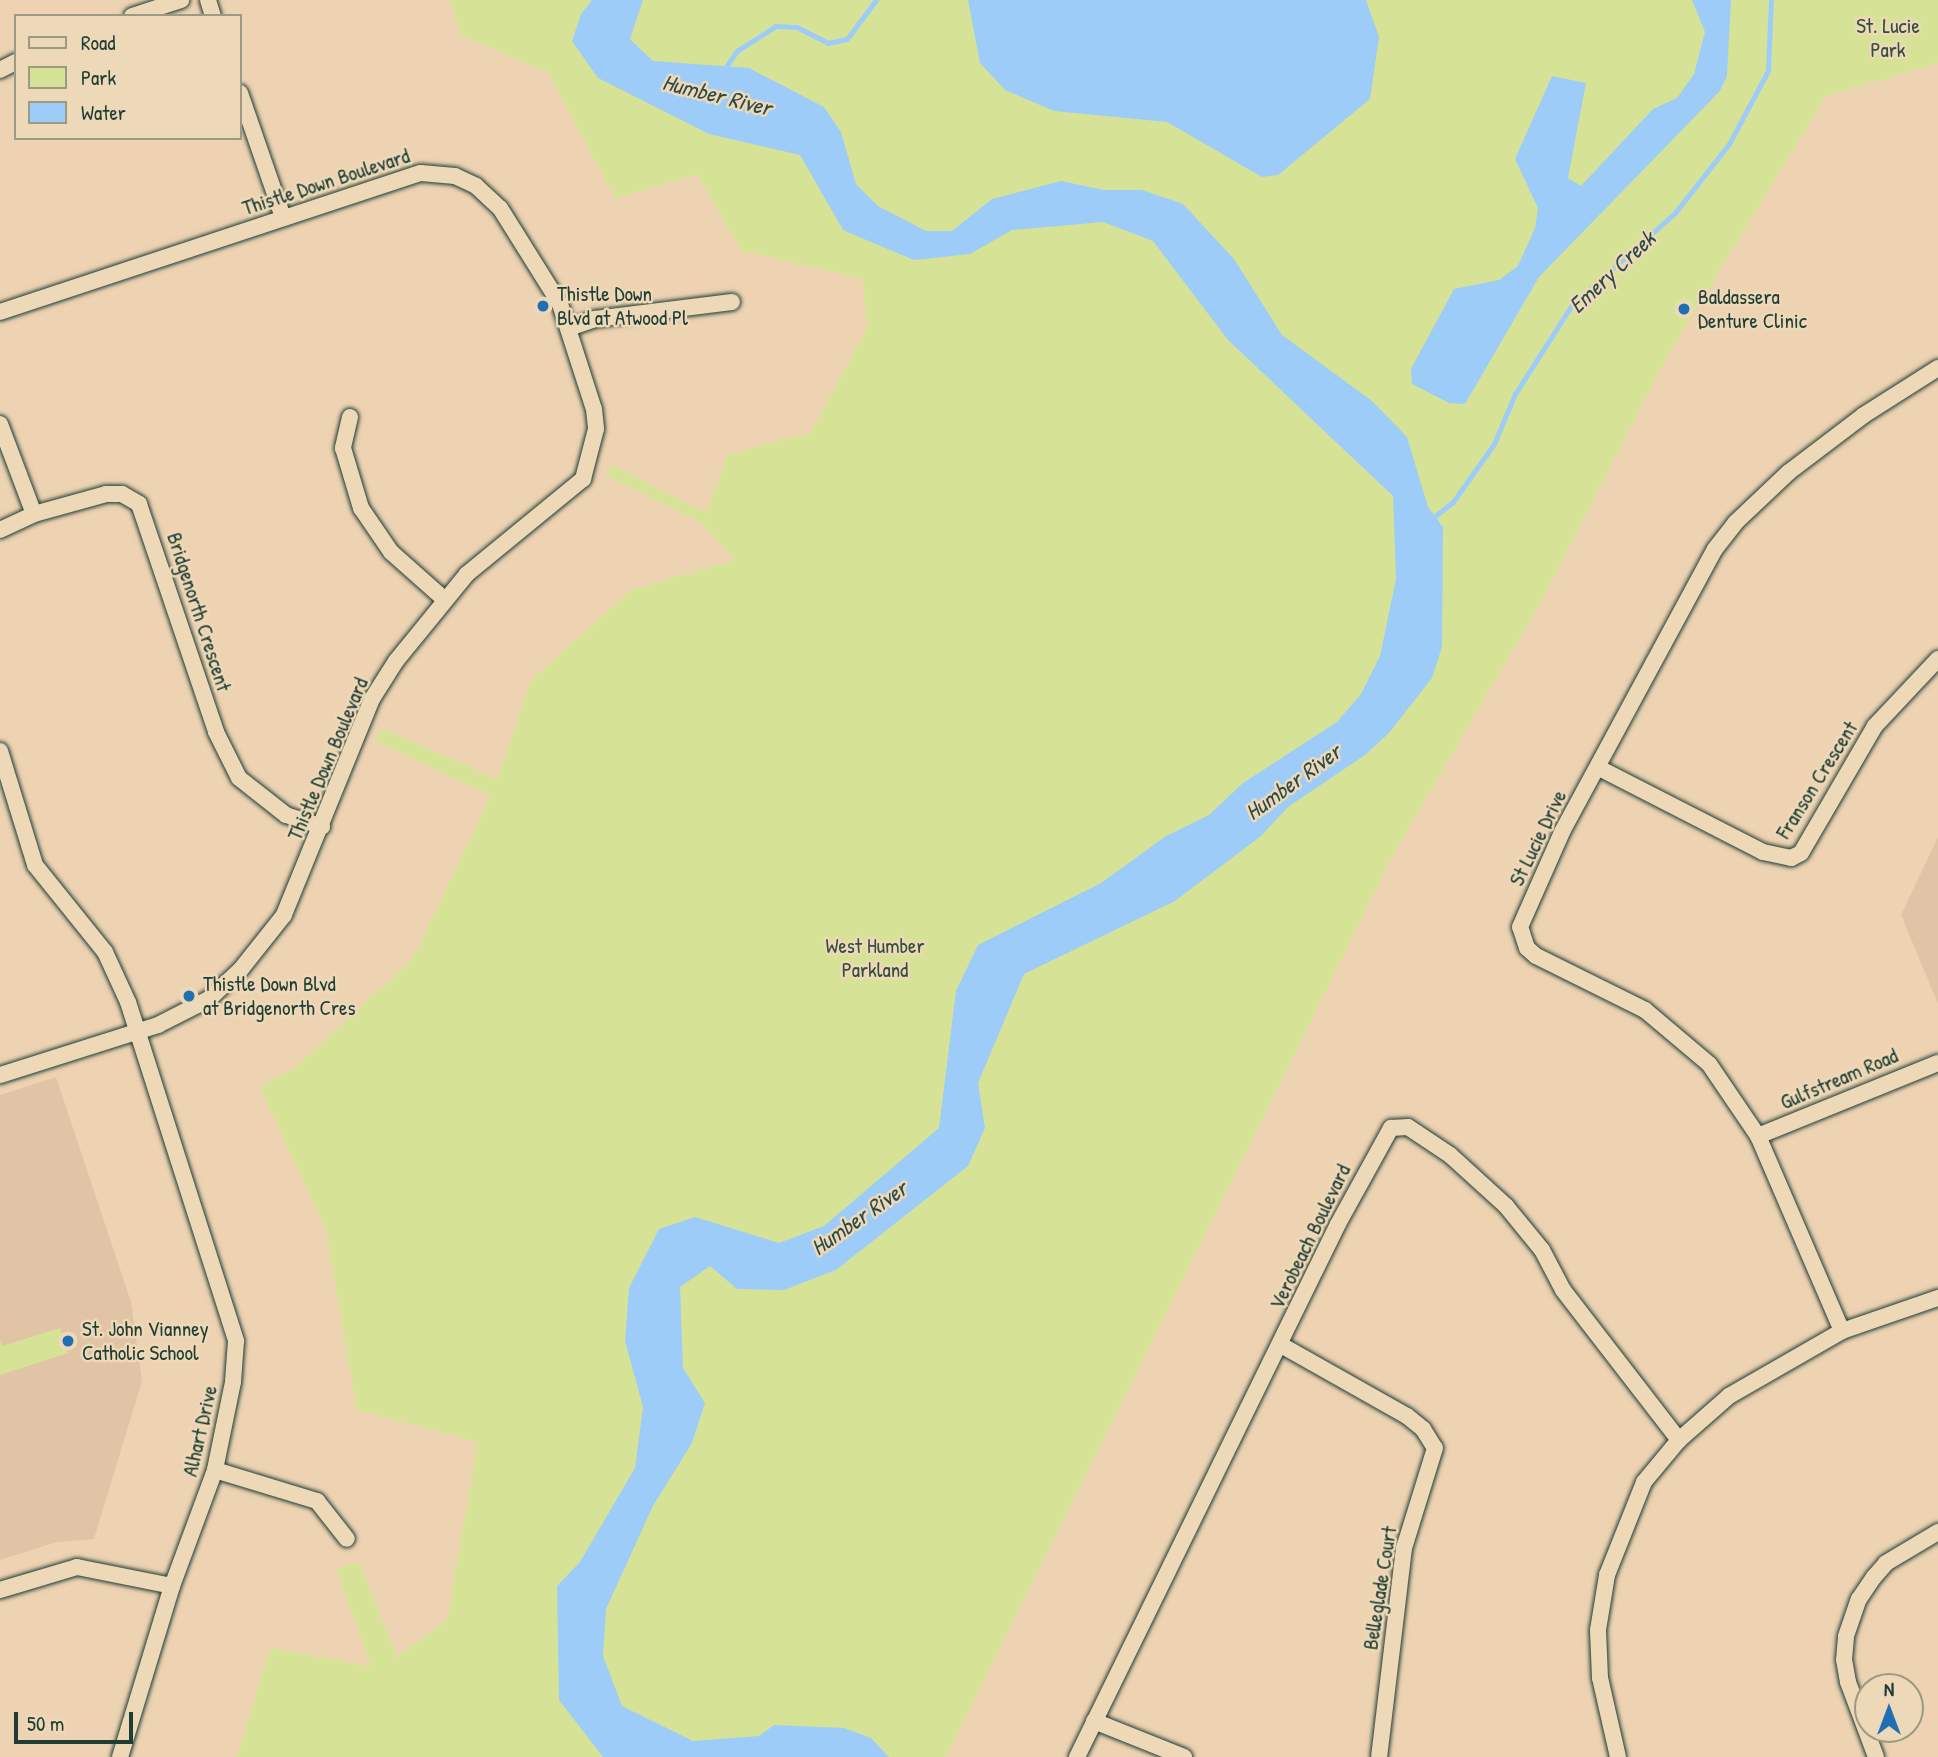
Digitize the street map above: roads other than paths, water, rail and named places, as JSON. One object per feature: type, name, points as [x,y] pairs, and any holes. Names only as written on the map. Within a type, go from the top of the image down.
[{"type":"street","points":[[138,14],[181,0]]},
{"type":"street","points":[[242,99],[283,217]]},
{"type":"street","name":"Thistle Down Boulevard","points":[[0,312],[421,173],[455,176],[476,186],[508,218],[560,304],[595,419],[596,443],[583,479],[467,574],[416,633],[372,699],[284,915],[260,948],[209,999],[139,1031],[0,1075]]},
{"type":"street","points":[[569,328],[596,319],[732,302]]},
{"type":"street","name":"St Lucie Drive","points":[[1842,1331],[1758,1136],[1709,1064],[1667,1025],[1629,1000],[1545,961],[1527,948],[1520,927],[1563,830],[1599,768],[1696,582],[1735,523],[1821,447],[1938,368]]},
{"type":"street","points":[[350,417],[343,448],[361,508],[391,551],[445,600]]},
{"type":"street","points":[[0,424],[34,514]]},
{"type":"street","name":"Bridgenorth Crescent","points":[[0,530],[34,514],[106,494],[122,494],[139,504],[216,732],[239,778],[286,815],[322,827]]},
{"type":"street","name":"Franson Crescent","points":[[1599,768],[1763,852],[1791,858],[1801,853],[1875,726],[1938,659]]},
{"type":"street","points":[[0,751],[35,865],[105,952],[139,1031]]},
{"type":"street","name":"Alhart Drive","points":[[120,1757],[172,1586],[215,1470],[236,1365],[236,1341],[139,1031]]},
{"type":"street","name":"Gulfstream Road","points":[[1758,1136],[1938,1063]]},
{"type":"street","name":"Verobeach Boulevard","points":[[1077,1757],[1383,1136],[1402,1125],[1450,1155],[1506,1206],[1542,1250],[1563,1290],[1679,1440]]},
{"type":"street","points":[[1618,1757],[1600,1678],[1601,1604],[1607,1575],[1634,1502],[1679,1440],[1729,1396],[1842,1331],[1938,1298]]},
{"type":"street","name":"Belleglade Court","points":[[1281,1345],[1407,1416],[1423,1429],[1435,1448],[1404,1548],[1379,1757]]},
{"type":"street","points":[[215,1470],[317,1501],[347,1539]]},
{"type":"street","points":[[1876,1757],[1848,1682],[1844,1660],[1846,1636],[1859,1599],[1880,1570],[1938,1532]]},
{"type":"street","points":[[0,1590],[78,1567],[172,1586]]},
{"type":"street","points":[[1094,1721],[1184,1757]]},
{"type":"water","name":"Humber River","points":[[592,0],[643,0],[630,39],[653,61],[749,68],[824,107],[841,132],[856,184],[878,206],[926,231],[952,231],[992,199],[1061,181],[1104,190],[1142,190],[1183,204],[1234,259],[1282,335],[1372,401],[1407,437],[1428,507],[1443,527],[1442,647],[1432,678],[1389,733],[1365,755],[1288,807],[1261,836],[1175,901],[1024,974],[978,1083],[985,1128],[968,1166],[836,1270],[784,1290],[737,1289],[710,1266],[680,1287],[683,1368],[705,1403],[692,1443],[653,1506],[606,1609],[603,1656],[622,1706],[693,1741],[759,1736],[774,1725],[844,1728],[871,1738],[889,1757],[603,1757],[559,1700],[557,1586],[580,1562],[635,1468],[643,1407],[625,1341],[629,1288],[659,1229],[695,1217],[779,1243],[824,1226],[939,1128],[956,991],[978,945],[1101,883],[1166,836],[1209,815],[1243,783],[1337,722],[1361,694],[1380,656],[1396,579],[1393,496],[1228,340],[1153,241],[1103,222],[1012,230],[970,254],[914,260],[873,243],[843,230],[800,155],[709,134],[598,78],[572,41],[581,14]]},
{"type":"water","points":[[968,0],[1366,0],[1379,37],[1370,99],[1278,175],[1262,177],[1167,122],[1054,111],[1005,90],[980,63]]},
{"type":"water","points":[[1692,0],[1731,0],[1727,76],[1720,91],[1539,277],[1465,404],[1449,403],[1412,384],[1411,369],[1454,289],[1499,280],[1518,266],[1535,228],[1538,208],[1515,159],[1552,76],[1586,83],[1568,178],[1581,186],[1653,109],[1677,98],[1694,74],[1705,32]]},
{"type":"waterway","points":[[724,70],[737,51],[776,26],[797,27],[828,43],[847,39],[876,0]]},
{"type":"waterway","name":"Emery Creek","points":[[1430,520],[1453,502],[1494,444],[1515,394],[1572,305],[1675,213],[1729,144],[1768,71],[1771,0]]},
{"type":"place","name":"Thistle Down Blvd at Atwood Pl","points":[[543,306]]},
{"type":"place","name":"Baldassera Denture Clinic","points":[[1684,309]]},
{"type":"place","name":"Thistle Down Blvd at Bridgenorth Cres","points":[[189,996]]},
{"type":"place","name":"St. John Vianney Catholic School","points":[[68,1341]]},
{"type":"park label","name":"St. Lucie Park","points":[[1888,38]]},
{"type":"park label","name":"West Humber Parkland","points":[[875,958]]}]
